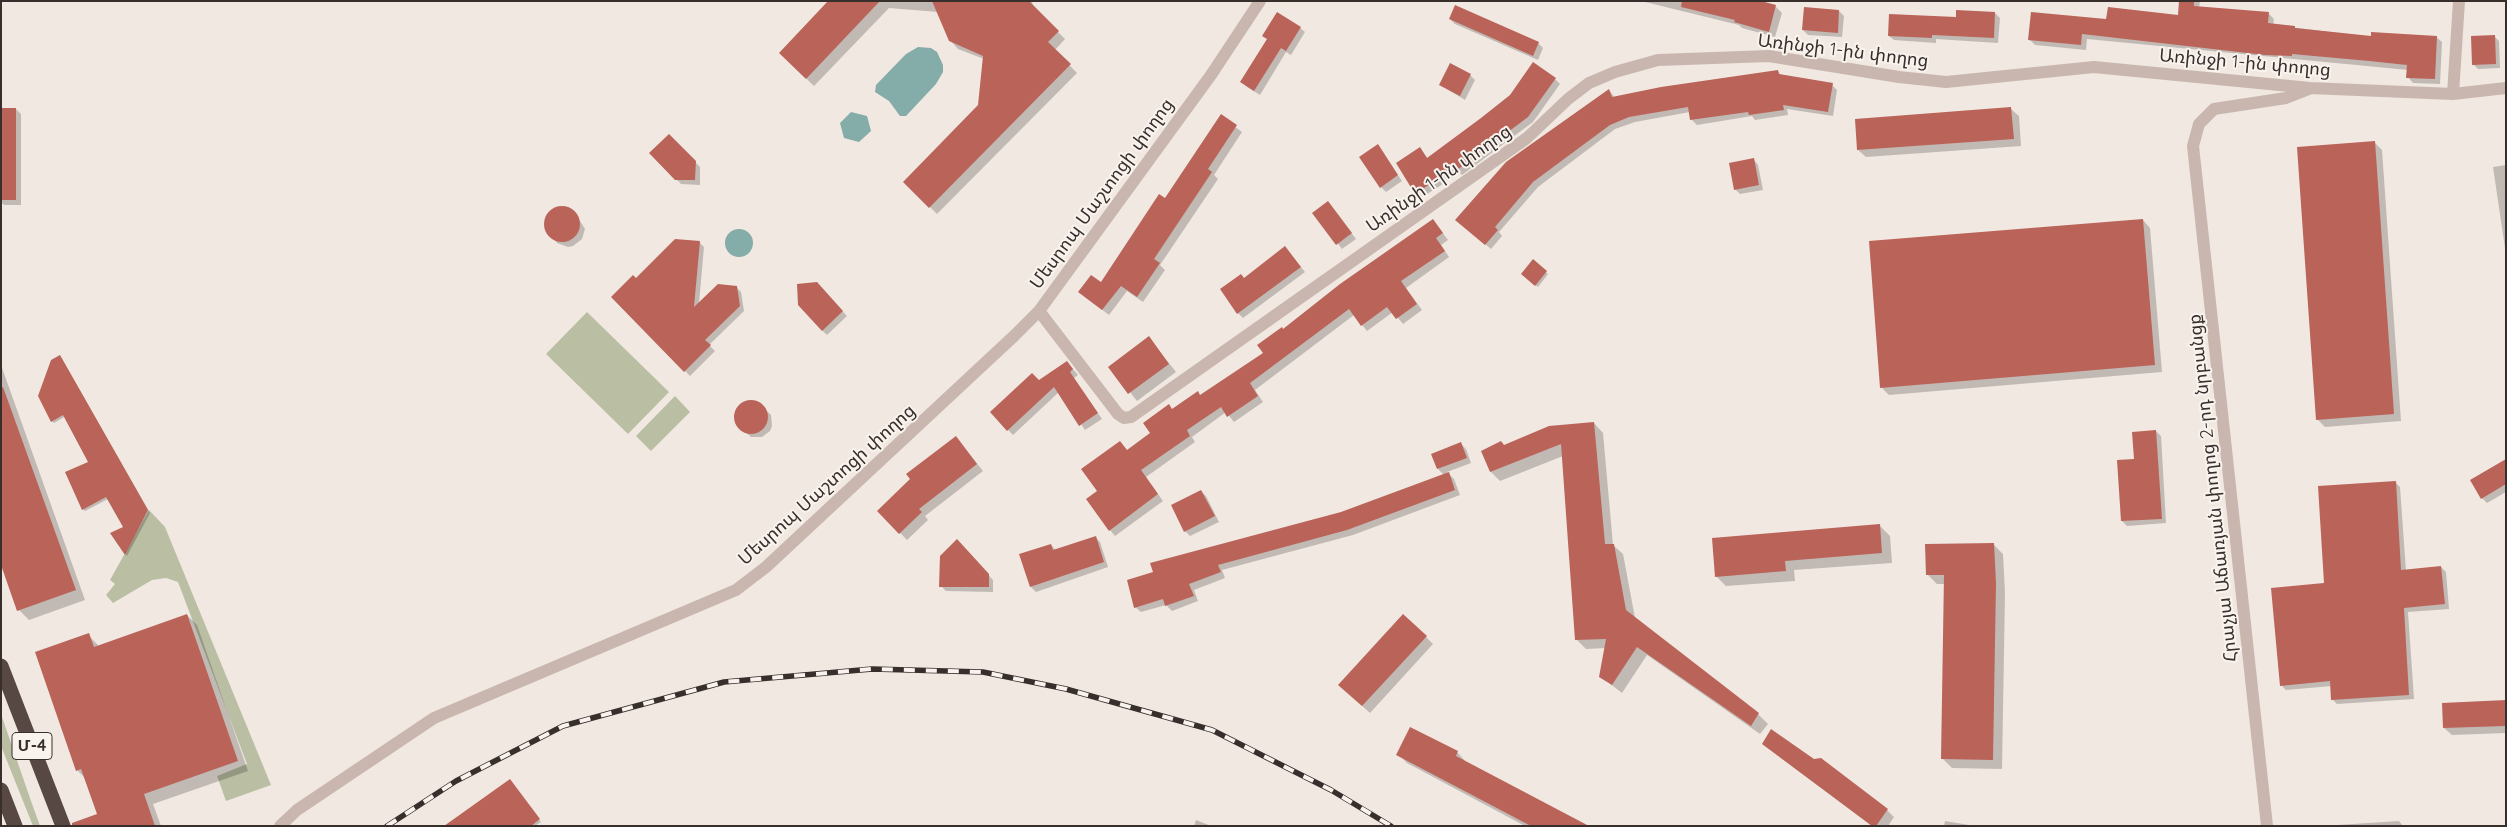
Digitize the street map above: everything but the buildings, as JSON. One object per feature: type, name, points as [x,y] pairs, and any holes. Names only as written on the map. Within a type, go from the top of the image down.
[{"type":"highway","name":"Մ-4","points":[[1,666],[63,826]]},
{"type":"highway","points":[[1,790],[16,826]]},
{"type":"street","name":"Մեսրոպ Մաշտոցի փողոց","points":[[280,826],[298,810],[434,718],[736,590],[781,553],[1014,336],[1038,311],[1211,75],[1260,1]]},
{"type":"street","points":[[2453,94],[2460,1]]},
{"type":"street","name":"Առինջի 1-ին փողոց","points":[[1038,311],[1118,414],[1124,418],[1131,418],[1527,138],[1568,99],[1589,83],[1615,72],[1658,60],[1769,56],[1899,77],[1946,82],[2094,67],[2310,88],[2453,94],[2506,88]]},
{"type":"street","name":"Հրաչյա Աճառյան փողոց 2-րդ նրբանցք","points":[[2267,826],[2193,146],[2199,124],[2214,109],[2286,98],[2310,88]]},
{"type":"green space","points":[[587,312],[669,392],[628,434],[546,354]]},
{"type":"green space","points":[[675,396],[690,412],[651,451],[636,436]]},
{"type":"green space","points":[[149,510],[165,527],[271,785],[226,801],[217,776],[247,764],[178,582],[166,578],[152,580],[113,603],[106,595],[115,584],[110,580]]},
{"type":"green space","points":[[1,714],[40,826],[33,826],[1,746]]},
{"type":"water","points":[[918,47],[931,48],[937,52],[943,65],[943,72],[936,84],[906,116],[900,116],[889,101],[875,92],[876,85],[906,54]]},
{"type":"water","points":[[851,112],[867,116],[871,131],[859,142],[844,138],[840,123]]},
{"type":"water","points":[[739,229],[749,233],[753,243],[749,253],[739,257],[729,253],[725,243],[729,233]]},
{"type":"railway","points":[[387,826],[456,781],[563,726],[724,682],[872,669],[983,672],[1066,689],[1212,730],[1331,790],[1391,826]]}]
